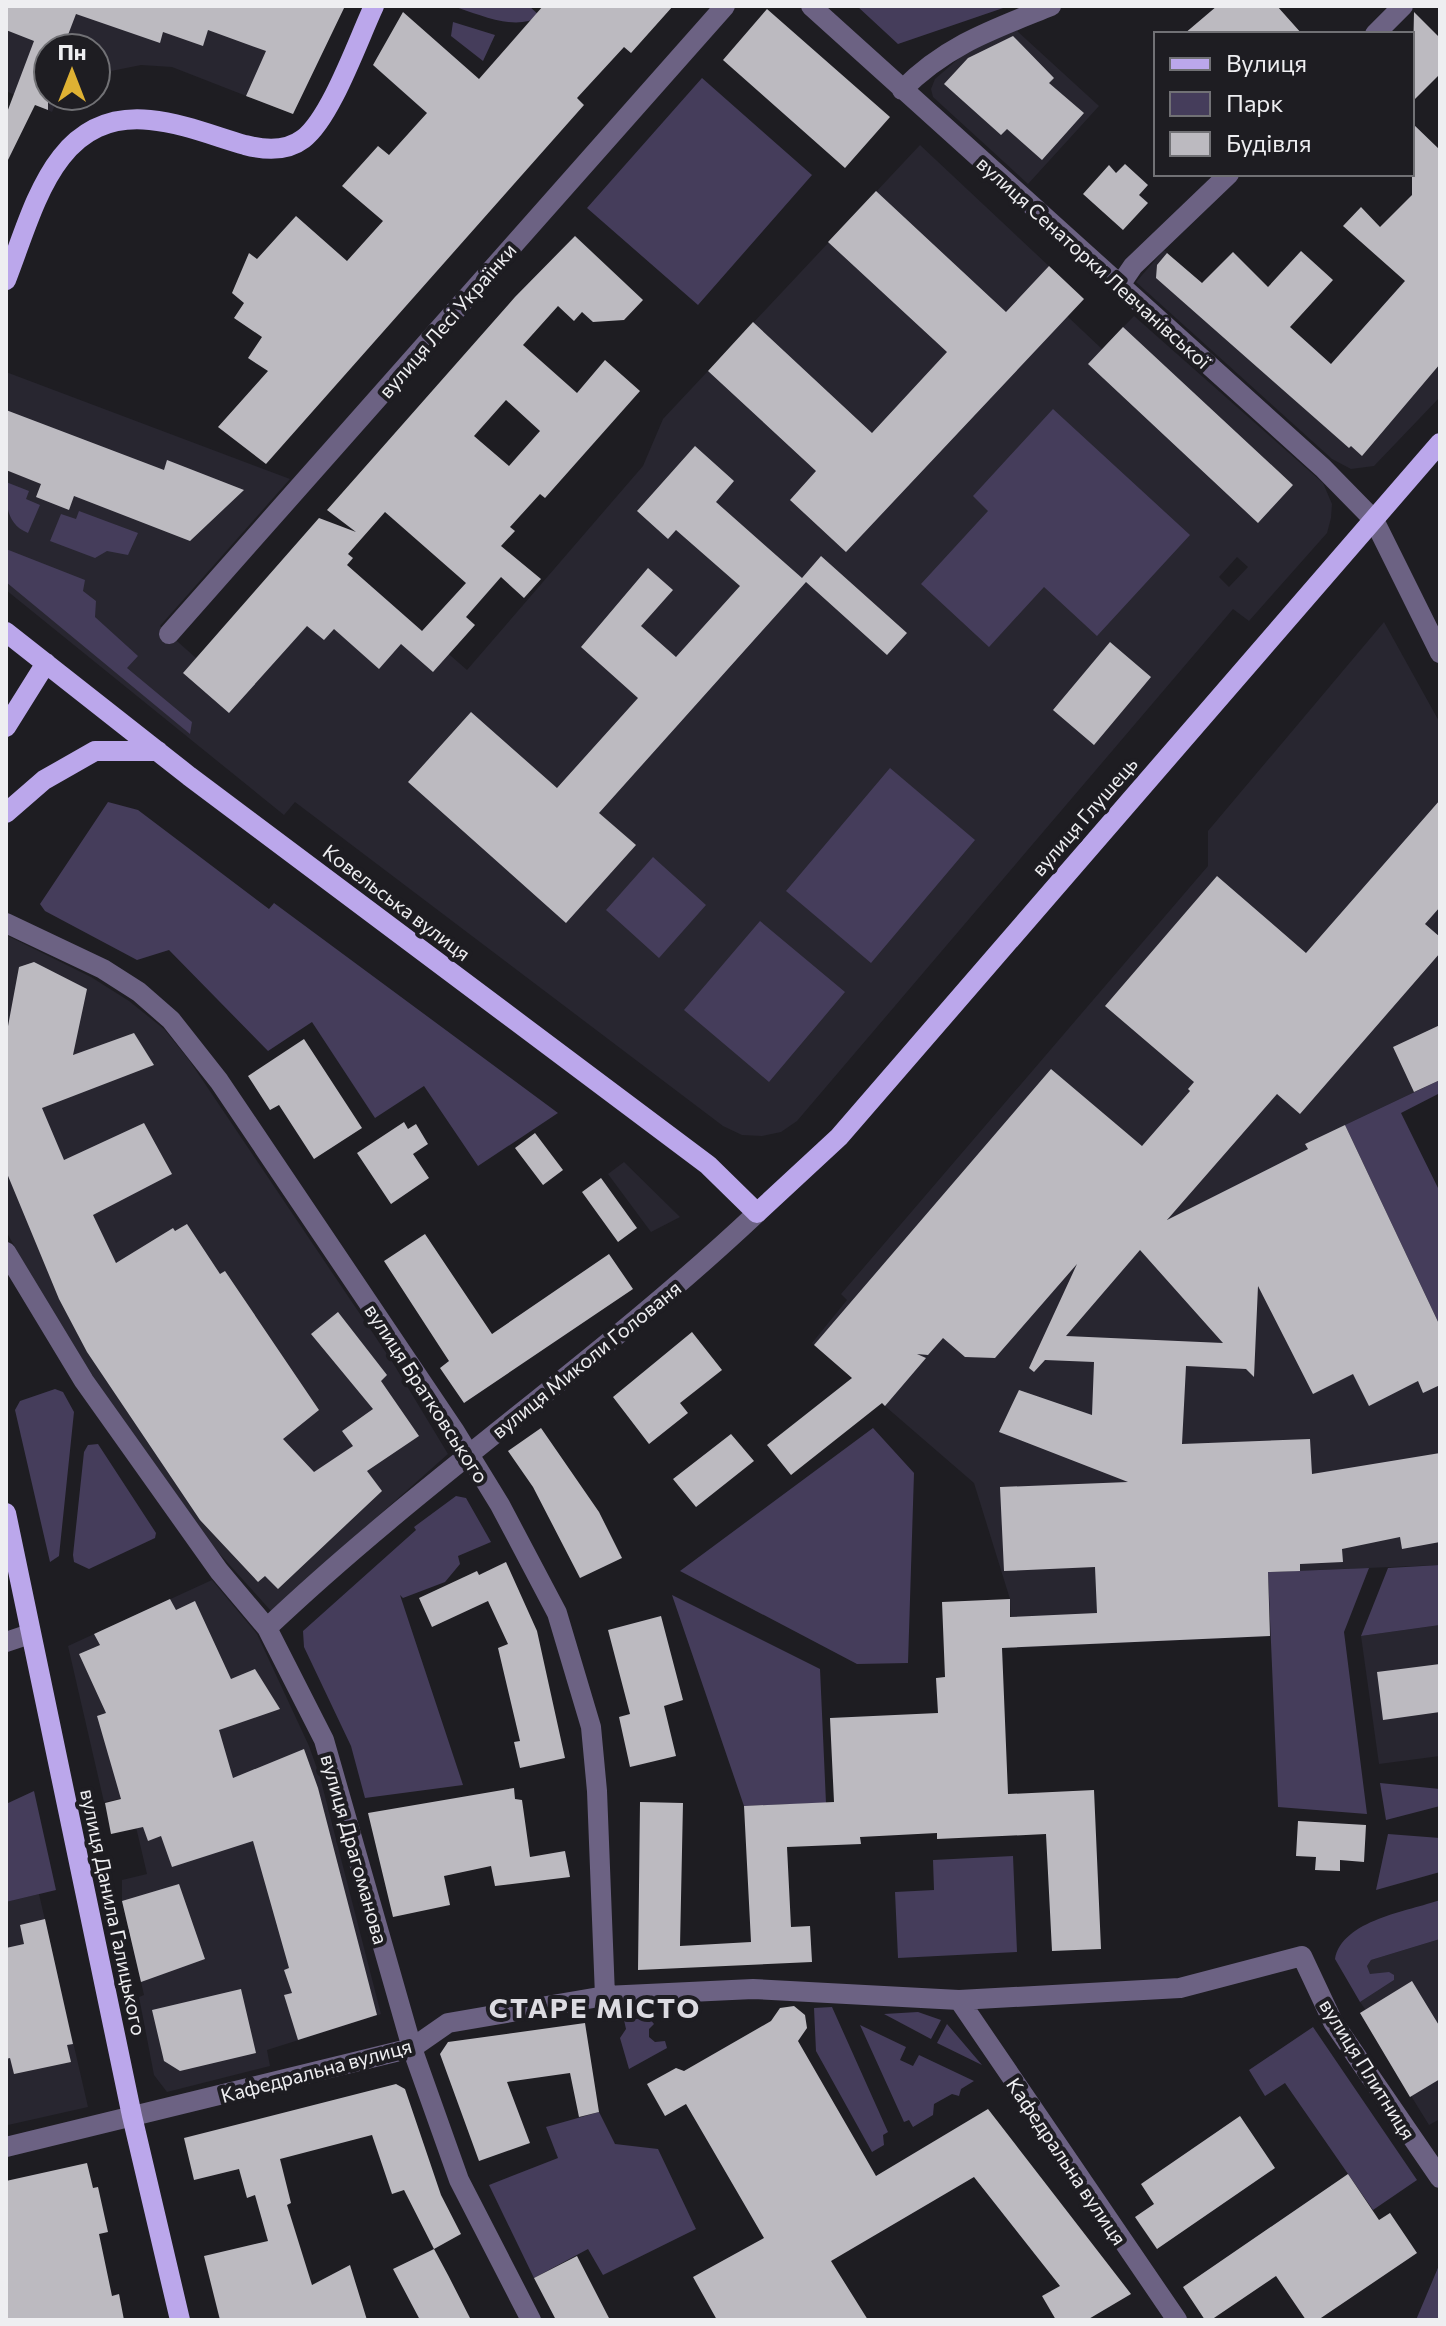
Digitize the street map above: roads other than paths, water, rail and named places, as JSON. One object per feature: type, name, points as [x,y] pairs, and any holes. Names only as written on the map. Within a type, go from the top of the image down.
[{"type":"main road","points":[[6,280],[47,176],[63,154],[86,132],[102,124],[128,118],[155,120],[260,149],[282,149],[300,142],[317,127],[374,6]]},
{"type":"main road","name":"вулиця Глушець","points":[[757,1213],[839,1137],[1440,443]]},
{"type":"main road","name":"Ковельська вулиця","points":[[6,632],[158,751],[708,1165],[757,1213]]},
{"type":"main road","points":[[6,727],[46,663]]},
{"type":"main road","points":[[6,813],[44,780],[95,751],[158,751]]},
{"type":"main road","name":"вулиця Данила Галицького","points":[[6,1513],[132,2116],[180,2320]]},
{"type":"street","name":"вулиця Лесі Українки","points":[[169,634],[725,6]]},
{"type":"street","name":"вулиця Сенаторки Левчанівської","points":[[811,6],[1323,468],[1374,520],[1440,653]]},
{"type":"street","points":[[902,90],[919,73],[969,38],[1051,6]]},
{"type":"street","points":[[1377,32],[1403,6]]},
{"type":"street","points":[[1120,285],[1133,266],[1227,176]]},
{"type":"street","name":"вулиця Братковського","points":[[6,923],[103,969],[171,1020],[219,1081],[468,1453],[549,1595],[574,1663],[591,1727],[597,1791],[605,1996]]},
{"type":"street","name":"вулиця Миколи Голованя","points":[[267,1628],[468,1453],[679,1286],[757,1213]]},
{"type":"street","name":"вулиця Драгоманова","points":[[6,1252],[84,1381],[219,1571],[267,1628],[324,1740],[336,1772],[412,2048],[459,2180],[531,2320]]},
{"type":"street","points":[[6,1642],[30,1634]]},
{"type":"street","name":"Кафедральна вулиця","points":[[6,2147],[412,2048],[448,2023],[605,1996],[753,1989],[959,2000],[1180,1988],[1302,1956]]},
{"type":"street","name":"вулиця Плитниця","points":[[1302,1956],[1333,2022],[1440,2178]]},
{"type":"street","name":"Кафедральна вулиця","points":[[959,2000],[1177,2320]]},
{"type":"district","name":"СТАРЕ МІСТО","points":[[595,2007]]}]
